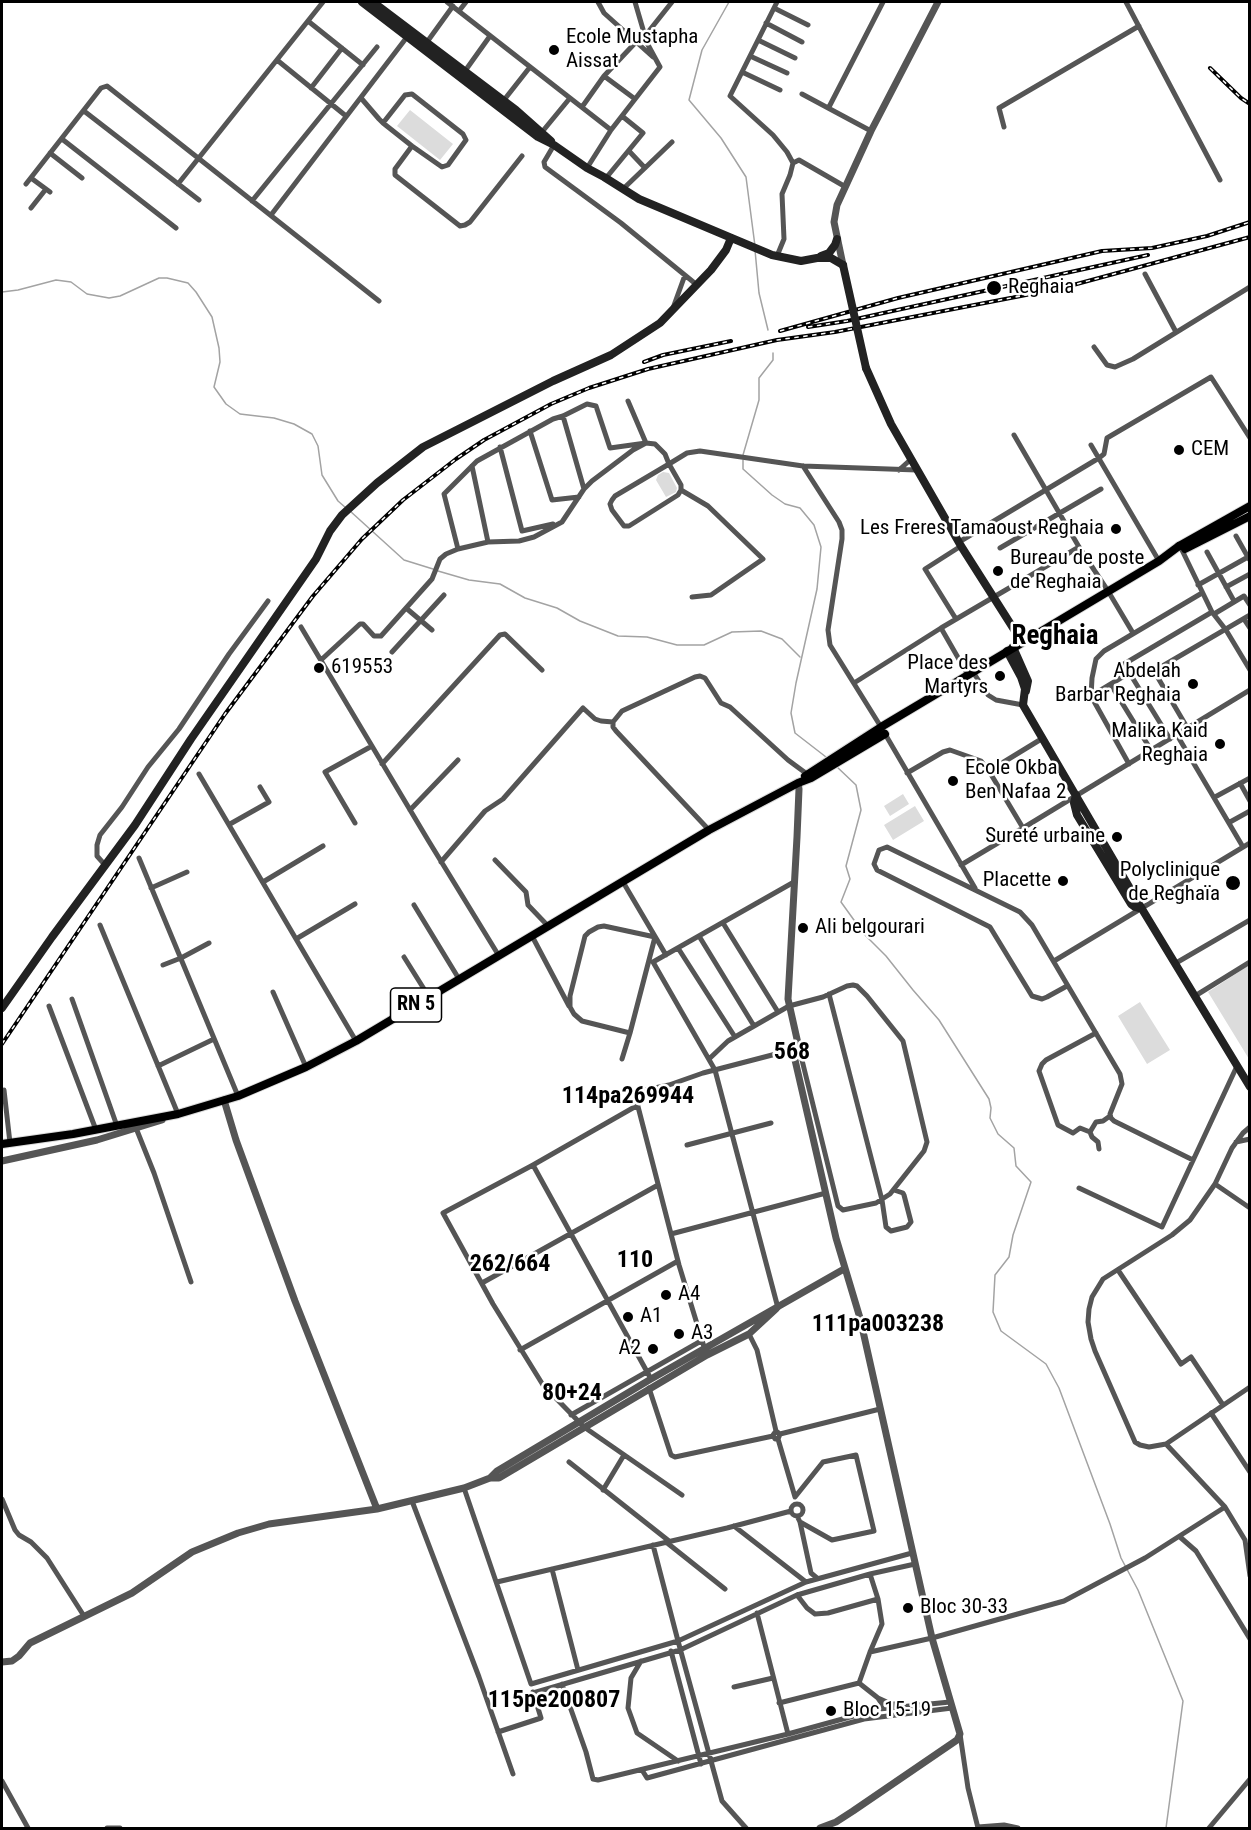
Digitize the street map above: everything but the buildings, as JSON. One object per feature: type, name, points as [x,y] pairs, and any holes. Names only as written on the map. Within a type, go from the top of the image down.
[{"type":"main road","points":[[362,2],[538,137],[639,199],[774,256],[801,261],[831,258],[843,265],[866,368],[891,424],[960,544],[1022,642]]},
{"type":"main road","points":[[373,2],[504,100],[554,145]]},
{"type":"main road","points":[[2,1008],[135,825],[190,739],[316,559],[330,531],[342,515],[423,447],[542,386],[612,355],[660,323],[697,285],[726,250],[731,238]]},
{"type":"main road","points":[[817,258],[829,253],[837,239]]},
{"type":"main road","name":"RN 5","points":[[6,1144],[178,1114],[238,1096],[306,1067],[356,1041],[710,830],[798,783],[883,731],[970,673],[1250,506]]},
{"type":"main road","name":"RN 5","points":[[1180,548],[1250,516]]},
{"type":"main road","points":[[1010,649],[1025,689],[1023,705],[1076,795],[1074,803],[1077,815],[1131,904],[1142,909],[1250,1087]]},
{"type":"main road","name":"RN 5","points":[[798,783],[807,774],[820,769]]},
{"type":"street","points":[[178,184],[323,2]]},
{"type":"street","points":[[447,2],[611,130]]},
{"type":"street","points":[[459,11],[466,2]]},
{"type":"street","points":[[598,2],[604,13],[657,60]]},
{"type":"street","points":[[587,168],[611,130],[660,67],[647,43],[635,2]]},
{"type":"street","points":[[645,36],[672,2]]},
{"type":"street","points":[[829,107],[883,2]]},
{"type":"street","points":[[843,265],[834,222],[837,205],[871,131],[938,2]]},
{"type":"street","points":[[1126,2],[1220,180]]},
{"type":"street","points":[[774,256],[784,238],[782,194],[793,163],[773,135],[730,96],[775,5],[808,26]]},
{"type":"street","points":[[427,42],[453,6]]},
{"type":"street","points":[[308,21],[363,65]]},
{"type":"street","points":[[766,23],[802,42]]},
{"type":"street","points":[[1004,127],[999,108],[1139,26]]},
{"type":"street","points":[[465,71],[490,36]]},
{"type":"street","points":[[271,215],[407,37]]},
{"type":"street","points":[[758,40],[795,58]]},
{"type":"street","points":[[582,107],[604,76],[636,42]]},
{"type":"street","points":[[252,201],[377,47]]},
{"type":"street","points":[[311,88],[342,48]]},
{"type":"street","points":[[750,56],[787,73]]},
{"type":"street","points":[[277,60],[346,116]]},
{"type":"street","points":[[504,100],[530,67]]},
{"type":"street","points":[[742,72],[780,90]]},
{"type":"street","points":[[604,76],[635,99]]},
{"type":"street","points":[[26,184],[101,88],[106,86],[379,301]]},
{"type":"street","points":[[361,98],[383,123],[440,166],[448,165],[466,140],[463,134],[412,94],[405,95],[383,123]]},
{"type":"street","points":[[802,94],[871,131]]},
{"type":"street","points":[[542,132],[570,98]]},
{"type":"street","points":[[84,111],[199,200]]},
{"type":"street","points":[[606,178],[643,134],[622,116]]},
{"type":"street","points":[[62,139],[176,228]]},
{"type":"street","points":[[623,189],[672,142]]},
{"type":"street","points":[[554,145],[544,162],[544,167],[621,223],[697,285]]},
{"type":"street","points":[[412,146],[395,169],[395,175],[460,226],[470,222],[522,156]]},
{"type":"street","points":[[629,151],[645,168]]},
{"type":"street","points":[[50,153],[82,178]]},
{"type":"street","points":[[793,163],[799,160],[844,186]]},
{"type":"street","points":[[30,208],[48,191],[31,178]]},
{"type":"street","points":[[1145,274],[1176,332]]},
{"type":"street","points":[[672,311],[685,275]]},
{"type":"street","points":[[1094,347],[1107,365],[1115,367],[1133,359],[1250,287]]},
{"type":"street","points":[[956,620],[925,569],[960,544],[1099,458],[1104,454],[1107,438],[1211,377],[1250,438]]},
{"type":"street","points":[[628,401],[646,443]]},
{"type":"street","points":[[458,549],[444,494],[477,461],[553,418],[563,416],[587,404],[596,406],[610,448],[655,444],[665,454],[669,464],[681,485],[678,495],[629,526],[624,526],[610,504],[615,496],[669,464],[687,453],[693,451],[803,466],[917,470]]},
{"type":"street","points":[[563,416],[584,489]]},
{"type":"street","points":[[530,431],[552,500],[579,497]]},
{"type":"street","points":[[1014,435],[1059,514],[1133,633]]},
{"type":"street","points":[[321,660],[360,624],[363,624],[374,636],[381,636],[432,579],[440,559],[458,549],[488,542],[519,541],[534,537],[562,522],[584,489],[615,463],[646,443]]},
{"type":"street","points":[[1091,444],[1159,561]]},
{"type":"street","points":[[500,447],[522,531],[562,522]]},
{"type":"street","points":[[899,470],[909,460],[909,456]]},
{"type":"street","points":[[472,466],[488,542]]},
{"type":"street","points":[[803,466],[842,530],[828,634],[830,645],[976,889]]},
{"type":"street","points":[[1000,548],[1101,489]]},
{"type":"street","points":[[681,490],[708,506],[763,559],[711,595],[692,597]]},
{"type":"street","points":[[1198,585],[1249,559],[1236,536]]},
{"type":"street","points":[[854,683],[941,628],[1079,547]]},
{"type":"street","points":[[1180,548],[1213,613],[1250,670]]},
{"type":"street","points":[[1208,552],[1234,601]]},
{"type":"street","points":[[1226,587],[1250,574]]},
{"type":"street","points":[[1129,764],[1091,696],[1096,659],[1104,651],[1202,593]]},
{"type":"street","points":[[1170,739],[1124,664],[1247,594],[1250,605]]},
{"type":"street","points":[[392,652],[444,595]]},
{"type":"street","points":[[105,865],[97,856],[100,835],[122,807],[148,767],[179,729],[268,601]]},
{"type":"street","points":[[406,608],[432,630]]},
{"type":"street","points":[[1188,729],[1154,671],[1247,617],[1250,628]]},
{"type":"street","points":[[302,627],[499,956]]},
{"type":"street","points":[[941,628],[970,673],[988,695],[996,700],[1023,705]]},
{"type":"street","points":[[382,764],[500,635],[505,634],[542,670]]},
{"type":"street","points":[[1242,658],[1250,654]]},
{"type":"street","points":[[1091,696],[1129,673]]},
{"type":"street","points":[[710,830],[613,727],[613,722],[622,711],[700,676],[705,678],[721,703],[730,707],[788,760],[807,774]]},
{"type":"street","points":[[1111,685],[1151,750]]},
{"type":"street","points":[[961,865],[1250,690]]},
{"type":"street","points":[[441,862],[485,811],[503,799],[583,708],[596,719],[613,722]]},
{"type":"street","points":[[1054,961],[1248,845],[1230,822],[1177,735]]},
{"type":"street","points":[[990,771],[1043,738]]},
{"type":"street","points":[[355,823],[325,772],[372,746]]},
{"type":"street","points":[[907,773],[950,750],[981,761],[990,771],[1023,828]]},
{"type":"street","points":[[410,810],[458,760]]},
{"type":"street","points":[[199,774],[356,1041]]},
{"type":"street","points":[[1215,797],[1250,778]]},
{"type":"street","points":[[709,1059],[728,1041],[789,1006],[847,986],[856,986],[867,996],[903,1041],[927,1142],[924,1150],[894,1190],[882,1200],[866,1206],[843,1210],[838,1206],[789,1006],[798,783]]},
{"type":"street","points":[[1240,783],[1250,801]]},
{"type":"street","points":[[230,824],[269,802],[261,786]]},
{"type":"street","points":[[1230,822],[1250,811]]},
{"type":"street","points":[[263,882],[323,846]]},
{"type":"street","points":[[1067,986],[1047,998],[1032,996],[990,927],[877,870],[874,864],[879,850],[887,847],[976,889],[1020,912],[1032,925],[1122,1079],[1110,1116],[1103,1121],[1096,1122],[1090,1132]]},
{"type":"street","points":[[139,858],[238,1096]]},
{"type":"street","points":[[495,860],[526,892],[528,905],[549,927]]},
{"type":"street","points":[[151,888],[187,872]]},
{"type":"street","points":[[623,882],[666,955]]},
{"type":"street","points":[[777,1308],[715,1070],[653,962],[794,882]]},
{"type":"street","points":[[296,939],[355,904]]},
{"type":"street","points":[[414,904],[459,979]]},
{"type":"street","points":[[1176,963],[1250,920]]},
{"type":"street","points":[[723,923],[778,1012]]},
{"type":"street","points":[[2,1161],[97,1140],[178,1114],[100,925]]},
{"type":"street","points":[[570,1007],[585,936],[589,932],[604,926],[655,937]]},
{"type":"street","points":[[532,936],[574,1014],[582,1021],[630,1033]]},
{"type":"street","points":[[699,936],[754,1026]]},
{"type":"street","points":[[622,1059],[655,937]]},
{"type":"street","points":[[163,965],[209,943]]},
{"type":"street","points":[[678,948],[735,1037]]},
{"type":"street","points":[[404,957],[429,997]]},
{"type":"street","points":[[1195,996],[1250,962]]},
{"type":"street","points":[[273,992],[306,1067]]},
{"type":"street","points":[[829,994],[882,1200],[886,1227],[891,1232],[909,1225],[910,1222],[904,1195],[894,1190]]},
{"type":"street","points":[[72,999],[117,1126]]},
{"type":"street","points":[[49,1006],[96,1130]]},
{"type":"street","points":[[1096,1033],[1046,1060],[1038,1071],[1058,1125],[1073,1132],[1080,1128],[1090,1132],[1098,1142],[1099,1149]]},
{"type":"street","points":[[158,1066],[214,1039]]},
{"type":"street","points":[[705,1352],[678,1261],[635,1095],[645,1090],[798,1048]]},
{"type":"street","points":[[798,1048],[794,1056],[844,1269],[858,1308],[932,1638],[960,1734],[968,1788],[978,1828],[1004,1826],[1018,1828]]},
{"type":"street","points":[[1079,1188],[1162,1227],[1237,1066]]},
{"type":"street","points":[[4,1090],[6,1144]]},
{"type":"street","points":[[224,1100],[236,1140],[299,1311],[377,1509]]},
{"type":"street","points":[[638,1105],[443,1213],[520,1350],[543,1385],[582,1425],[682,1495]]},
{"type":"street","points":[[1110,1116],[1114,1121],[1193,1160]]},
{"type":"street","points":[[687,1145],[771,1123]]},
{"type":"street","points":[[1250,1127],[1236,1142],[1215,1184],[1190,1220],[1183,1227],[1103,1279],[1092,1297],[1088,1316],[1091,1339],[1135,1442],[1149,1447],[1166,1444],[1250,1387]]},
{"type":"street","points":[[136,1128],[154,1173],[190,1282]]},
{"type":"street","points":[[1236,1142],[1250,1139]]},
{"type":"street","points":[[533,1165],[651,1379]]},
{"type":"street","points":[[1215,1184],[1250,1208]]},
{"type":"street","points":[[482,1283],[658,1185]]},
{"type":"street","points":[[671,1234],[826,1193]]},
{"type":"street","points":[[520,1350],[678,1261]]},
{"type":"street","points":[[2,1662],[12,1661],[21,1655],[30,1643],[139,1588],[192,1552],[238,1533],[269,1524],[377,1509],[464,1488],[490,1478],[649,1388],[751,1321],[844,1269]]},
{"type":"street","points":[[1118,1270],[1181,1364],[1191,1357],[1223,1405]]},
{"type":"street","points":[[582,1425],[651,1379],[705,1352],[747,1335],[777,1308]]},
{"type":"street","points":[[751,1321],[757,1328]]},
{"type":"street","points":[[741,1328],[757,1350],[796,1504]]},
{"type":"street","points":[[572,1415],[700,1341]]},
{"type":"street","points":[[649,1388],[671,1455],[675,1458],[880,1409]]},
{"type":"street","points":[[1211,1413],[1250,1472]]},
{"type":"street","points":[[1166,1444],[1225,1507],[1245,1540],[1250,1576]]},
{"type":"street","points":[[603,1490],[624,1455]]},
{"type":"street","points":[[791,1511],[798,1519],[832,1540],[874,1531],[856,1455],[823,1462],[795,1497]]},
{"type":"street","points":[[569,1462],[724,1589]]},
{"type":"street","points":[[464,1488],[541,1718],[498,1732]]},
{"type":"street","points":[[2,1498],[15,1530],[31,1542],[46,1558],[84,1616]]},
{"type":"street","points":[[412,1501],[513,1774]]},
{"type":"street","points":[[796,1504],[802,1509],[798,1519],[811,1573],[817,1578]]},
{"type":"street","points":[[791,1511],[792,1506],[796,1504]]},
{"type":"street","points":[[870,1652],[932,1638],[1055,1604],[1145,1558],[1225,1507]]},
{"type":"street","points":[[497,1582],[791,1511]]},
{"type":"street","points":[[734,1526],[806,1582]]},
{"type":"street","points":[[1180,1537],[1198,1553],[1250,1640]]},
{"type":"street","points":[[653,1545],[722,1801],[746,1828]]},
{"type":"street","points":[[531,1684],[678,1641],[817,1578],[912,1553]]},
{"type":"street","points":[[533,1693],[672,1653],[796,1595],[915,1564]]},
{"type":"street","points":[[552,1569],[578,1670]]},
{"type":"street","points":[[859,1683],[882,1624],[878,1599],[870,1574]]},
{"type":"street","points":[[796,1595],[815,1614],[828,1613],[878,1599]]},
{"type":"street","points":[[755,1606],[788,1734]]},
{"type":"street","points":[[669,1644],[701,1764]]},
{"type":"street","points":[[641,1661],[631,1678],[628,1708],[639,1736],[678,1761]]},
{"type":"street","points":[[735,1687],[773,1678]]},
{"type":"street","points":[[859,1683],[878,1698],[891,1704],[951,1705]]},
{"type":"street","points":[[779,1703],[859,1683]]},
{"type":"street","points":[[562,1684],[593,1779],[598,1780],[788,1734],[879,1709],[911,1705]]},
{"type":"street","points":[[878,1698],[882,1704],[879,1709]]},
{"type":"street","points":[[642,1770],[647,1778],[864,1719],[951,1705]]},
{"type":"street","points":[[820,1828],[836,1822],[853,1811],[957,1740],[960,1734]]},
{"type":"street","points":[[1209,1828],[1250,1779]]},
{"type":"street","points":[[2,1781],[28,1828]]},
{"type":"street","points":[[107,1828],[120,1828]]},
{"type":"shaded area","points":[[410,110],[453,144],[440,160],[397,126]]},
{"type":"shaded area","points":[[663,472],[669,473],[677,488],[676,492],[666,497],[656,480]]},
{"type":"shaded area","points":[[903,794],[909,804],[890,816],[884,806]]},
{"type":"shaded area","points":[[915,806],[924,821],[893,840],[884,825]]},
{"type":"shaded area","points":[[1249,965],[1249,1059],[1208,992]]},
{"type":"shaded area","points":[[1140,1002],[1170,1050],[1147,1064],[1118,1016]]},
{"type":"waterway","points":[[729,2],[702,50],[689,100],[721,138],[746,177],[755,246]]},
{"type":"waterway","points":[[755,250],[759,293],[768,330]]},
{"type":"waterway","points":[[2,292],[56,280],[71,282],[87,294],[109,298],[120,296],[159,278],[188,283],[212,317],[220,362],[214,387],[226,404],[240,414],[274,418],[294,424],[312,434],[318,446],[322,475],[338,501],[346,508]]},
{"type":"waterway","points":[[743,455],[759,400],[759,378],[773,360],[773,353]]},
{"type":"waterway","points":[[743,460],[743,469],[772,495],[785,504],[800,508],[814,525],[821,547],[817,589],[791,713],[795,733],[826,757]]},
{"type":"waterway","points":[[350,511],[404,560],[433,569]]},
{"type":"waterway","points":[[438,571],[469,580],[500,584],[525,598],[557,608],[580,621],[618,636],[647,637],[677,645],[704,645],[732,632],[761,631],[782,639],[800,657]]},
{"type":"waterway","points":[[836,766],[856,785],[861,810],[846,866],[850,879],[841,902],[864,934],[886,956],[939,1020],[989,1099],[990,1118],[998,1134],[1014,1148],[1016,1166],[1031,1182],[1013,1235],[1009,1257],[995,1275],[993,1312],[1001,1331],[1046,1364],[1059,1388],[1121,1558],[1138,1590],[1183,1701],[1166,1828]]},
{"type":"railway","points":[[1210,68],[1250,104]]},
{"type":"railway","points":[[780,331],[898,298],[1102,251],[1152,248],[1207,236],[1250,222]]},
{"type":"railway","points":[[2,1044],[225,714],[313,596],[362,539],[403,500],[484,440],[551,404],[589,388],[648,369],[777,340],[835,332],[1062,288],[1250,237]]},
{"type":"railway","points":[[808,327],[847,321],[1148,255]]},
{"type":"railway","points":[[644,362],[663,355],[731,341]]},
{"type":"place","name":"Ecole Mustapha Aissat","points":[[554,50]]},
{"type":"place","name":"Reghaia","points":[[994,288]]},
{"type":"place","name":"CEM","points":[[1179,450]]},
{"type":"place","name":"Les Freres Tamaoust Reghaia","points":[[1116,529]]},
{"type":"place","name":"Bureau de poste de Reghaia","points":[[998,571]]},
{"type":"place","name":"619553","points":[[319,668]]},
{"type":"place","name":"Place des Martyrs","points":[[1000,676]]},
{"type":"place","name":"Abdelah Barbar Reghaia","points":[[1193,684]]},
{"type":"place","name":"Malika Kaid Reghaia","points":[[1220,744]]},
{"type":"place","name":"Ecole Okba Ben Nafaa 2","points":[[953,781]]},
{"type":"place","name":"Sureté urbaine","points":[[1117,837]]},
{"type":"place","name":"Placette","points":[[1063,881]]},
{"type":"place","name":"Polyclinique de Reghaïa","points":[[1233,883]]},
{"type":"place","name":"Ali belgourari","points":[[803,928]]},
{"type":"place","name":"A4","points":[[666,1295]]},
{"type":"place","name":"A1","points":[[628,1317]]},
{"type":"place","name":"A3","points":[[679,1334]]},
{"type":"place","name":"A2","points":[[653,1349]]},
{"type":"place","name":"Bloc 30-33","points":[[908,1608]]},
{"type":"place","name":"Bloc 15-19","points":[[831,1711]]},
{"type":"district","name":"Reghaia","points":[[1055,637]]},
{"type":"district","name":"568","points":[[792,1053]]},
{"type":"district","name":"114pa269944","points":[[628,1097]]},
{"type":"district","name":"110","points":[[635,1261]]},
{"type":"district","name":"262/664","points":[[510,1265]]},
{"type":"district","name":"111pa003238","points":[[878,1325]]},
{"type":"district","name":"80+24","points":[[572,1394]]},
{"type":"district","name":"115pe200807","points":[[554,1701]]}]
